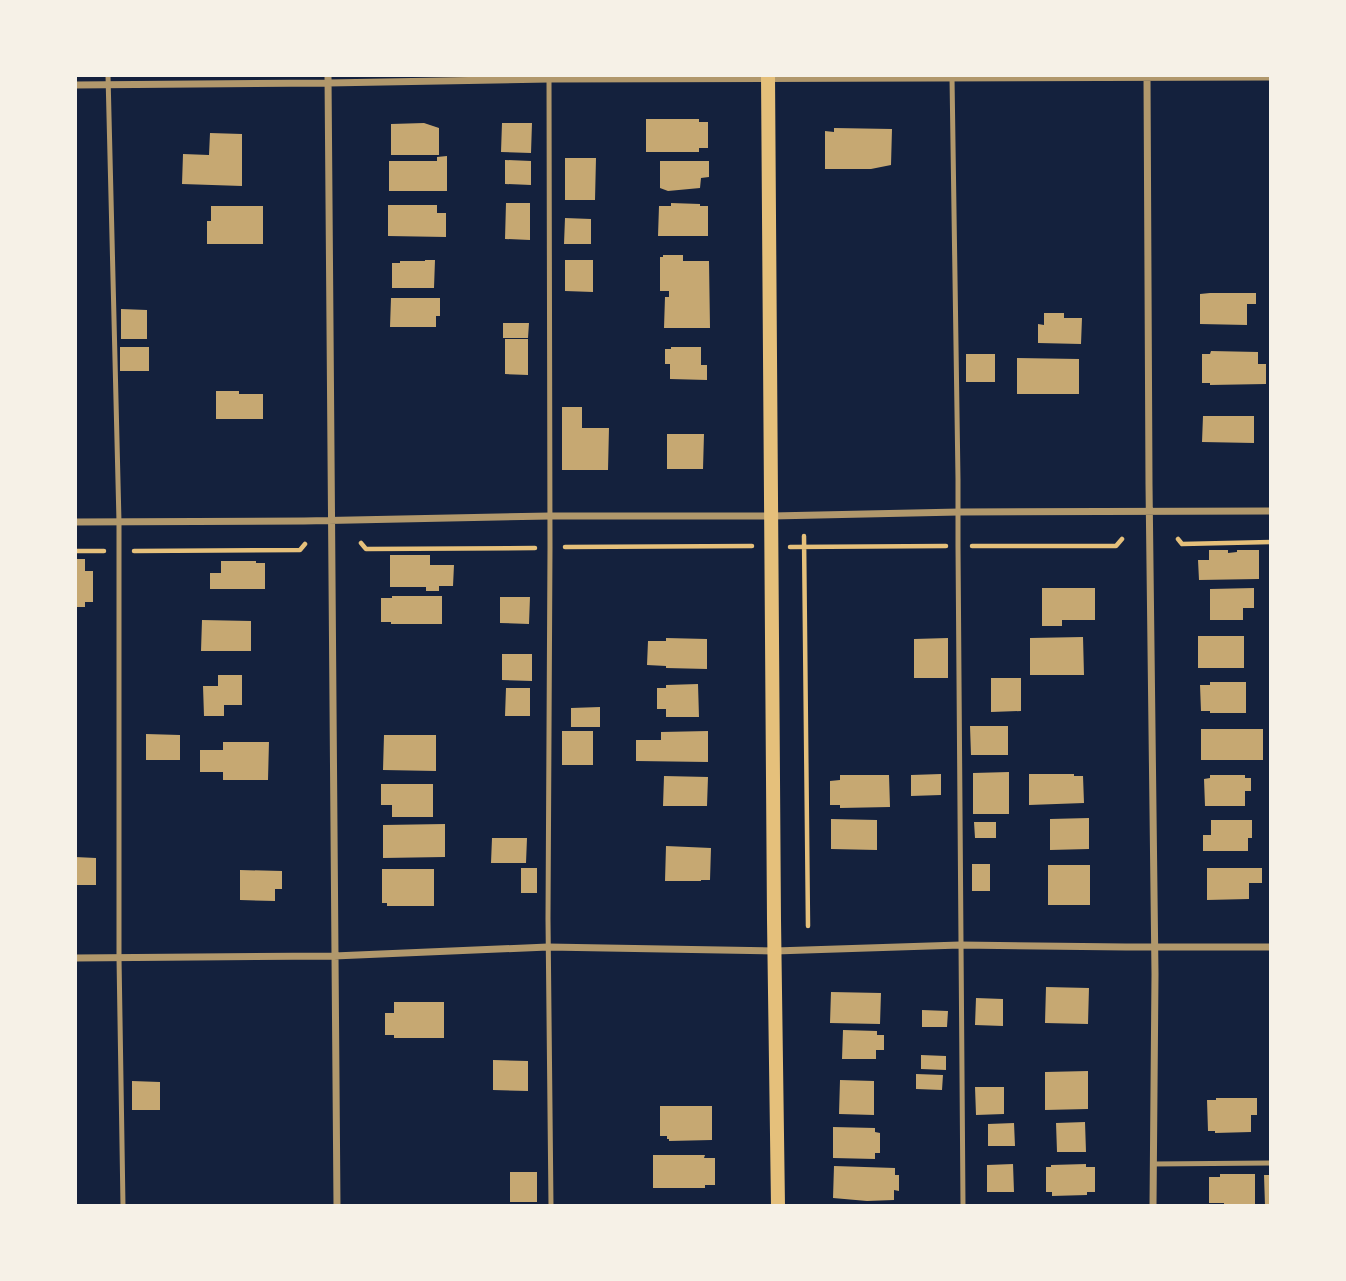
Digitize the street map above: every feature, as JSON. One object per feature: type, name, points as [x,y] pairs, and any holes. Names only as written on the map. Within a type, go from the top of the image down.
[{"type":"main road","points":[[768,76],[778,1206]]},
{"type":"street","points":[[1147,76],[1155,947],[1153,1206]]},
{"type":"street","points":[[75,85],[549,77],[1271,77]]},
{"type":"street","points":[[328,79],[337,1206]]},
{"type":"street","points":[[75,522],[1271,511]]},
{"type":"street","points":[[75,958],[334,956],[548,947],[775,951],[960,945],[1271,947]]},
{"type":"lane","points":[[108,75],[120,522],[123,1206]]},
{"type":"lane","points":[[549,77],[548,947],[551,1206]]},
{"type":"lane","points":[[952,77],[959,512],[963,1206]]},
{"type":"lane","points":[[1153,1164],[1271,1163]]},
{"type":"path","points":[[804,537],[808,926]]},
{"type":"path","points":[[1178,539],[1182,544],[1271,542]]},
{"type":"path","points":[[75,551],[300,550],[305,544]]},
{"type":"building","points":[[646,119],[699,119],[699,122],[708,122],[708,148],[699,148],[699,152],[646,152]]},
{"type":"building","points":[[424,123],[439,128],[439,155],[391,155],[391,124]]},
{"type":"building","points":[[502,123],[532,123],[531,153],[501,152]]},
{"type":"building","points":[[834,128],[892,129],[891,165],[871,169],[825,169],[825,131],[834,132]]},
{"type":"building","points":[[210,133],[242,134],[242,186],[182,184],[183,154],[209,155]]},
{"type":"building","points":[[447,156],[447,191],[389,191],[389,161],[437,161],[437,157]]},
{"type":"building","points":[[565,158],[596,158],[595,200],[565,200]]},
{"type":"building","points":[[505,160],[531,161],[531,185],[505,184]]},
{"type":"building","points":[[660,161],[709,161],[709,177],[701,178],[700,188],[668,191],[660,188]]},
{"type":"building","points":[[506,203],[530,203],[530,240],[505,239]]},
{"type":"building","points":[[671,203],[708,206],[708,236],[658,236],[659,206],[671,206]]},
{"type":"building","points":[[388,205],[437,205],[437,213],[446,213],[446,237],[388,236]]},
{"type":"building","points":[[211,206],[263,206],[263,244],[207,244],[207,221],[211,221]]},
{"type":"building","points":[[565,218],[591,219],[591,244],[564,244]]},
{"type":"building","points":[[683,255],[683,261],[709,261],[710,328],[664,328],[665,297],[669,297],[669,291],[660,291],[660,257]]},
{"type":"building","points":[[435,260],[434,288],[392,288],[392,263]]},
{"type":"building","points":[[565,260],[593,260],[593,292],[565,291]]},
{"type":"building","points":[[1256,293],[1256,304],[1247,304],[1247,325],[1200,324],[1200,294]]},
{"type":"building","points":[[391,298],[440,298],[440,316],[436,316],[436,327],[390,327]]},
{"type":"building","points":[[121,309],[147,310],[147,339],[121,339]]},
{"type":"building","points":[[1044,313],[1064,313],[1064,318],[1082,318],[1081,344],[1038,343],[1038,324],[1044,325]]},
{"type":"building","points":[[503,323],[529,323],[528,338],[503,338]]},
{"type":"building","points":[[505,339],[528,339],[528,375],[505,374]]},
{"type":"building","points":[[120,347],[149,347],[149,371],[120,371]]},
{"type":"building","points":[[701,347],[701,365],[707,365],[707,380],[670,379],[670,364],[665,364],[665,349]]},
{"type":"building","points":[[1211,351],[1258,352],[1258,364],[1266,364],[1266,384],[1202,383],[1202,354],[1210,354]]},
{"type":"building","points":[[966,354],[995,354],[995,382],[966,382]]},
{"type":"building","points":[[1017,358],[1079,359],[1079,394],[1017,394]]},
{"type":"building","points":[[216,391],[263,394],[263,419],[216,419]]},
{"type":"building","points":[[562,407],[582,407],[582,428],[609,428],[608,470],[562,470]]},
{"type":"building","points":[[1203,416],[1254,416],[1254,443],[1202,442]]},
{"type":"building","points":[[667,434],[704,434],[703,469],[667,469]]},
{"type":"building","points":[[1209,550],[1228,550],[1228,553],[1237,550],[1259,550],[1259,579],[1199,580],[1198,560],[1209,560]]},
{"type":"building","points":[[390,555],[430,555],[430,565],[454,565],[453,586],[439,586],[439,591],[426,591],[426,587],[390,587]]},
{"type":"building","points":[[75,559],[85,559],[85,571],[93,571],[93,602],[85,602],[85,607],[75,607]]},
{"type":"building","points":[[221,561],[265,563],[265,589],[210,589],[210,573],[221,573]]},
{"type":"building","points":[[1042,588],[1095,588],[1095,620],[1062,620],[1062,626],[1042,626]]},
{"type":"building","points":[[1254,588],[1254,608],[1243,608],[1243,620],[1210,620],[1210,589]]},
{"type":"building","points":[[442,596],[442,624],[381,622],[381,598]]},
{"type":"building","points":[[500,597],[530,597],[529,624],[500,623]]},
{"type":"building","points":[[202,620],[251,621],[251,651],[201,651]]},
{"type":"building","points":[[1198,636],[1244,636],[1244,668],[1198,668]]},
{"type":"building","points":[[1083,637],[1084,675],[1030,675],[1030,638]]},
{"type":"building","points":[[666,638],[707,639],[707,669],[647,665],[648,641],[666,641]]},
{"type":"building","points":[[948,638],[948,678],[914,678],[914,639]]},
{"type":"building","points":[[502,654],[532,654],[532,681],[502,680]]},
{"type":"building","points":[[218,675],[242,675],[242,705],[224,705],[224,716],[204,716],[203,686],[218,686]]},
{"type":"building","points":[[991,678],[1021,678],[1021,711],[991,712]]},
{"type":"building","points":[[1210,682],[1246,682],[1246,713],[1201,711],[1200,685],[1210,685]]},
{"type":"building","points":[[698,684],[699,717],[666,717],[666,709],[657,709],[657,688],[666,688],[666,685]]},
{"type":"building","points":[[506,688],[530,688],[530,716],[505,716]]},
{"type":"building","points":[[600,707],[600,727],[571,727],[571,708]]},
{"type":"building","points":[[970,726],[1008,726],[1008,755],[971,755]]},
{"type":"building","points":[[1201,729],[1263,729],[1263,760],[1201,760]]},
{"type":"building","points":[[562,731],[593,731],[593,765],[562,765]]},
{"type":"building","points":[[708,731],[708,762],[636,761],[636,740],[661,740],[661,732]]},
{"type":"building","points":[[146,734],[180,735],[180,760],[146,760]]},
{"type":"building","points":[[384,735],[436,735],[436,771],[383,770]]},
{"type":"building","points":[[223,742],[269,742],[268,780],[223,780],[223,772],[200,772],[200,750],[223,750]]},
{"type":"building","points":[[1009,772],[1009,814],[973,814],[973,773]]},
{"type":"building","points":[[941,774],[941,795],[911,796],[911,775]]},
{"type":"building","points":[[1029,774],[1083,776],[1084,803],[1029,805]]},
{"type":"building","points":[[840,775],[889,775],[890,807],[840,808],[840,805],[830,805],[830,781],[840,780]]},
{"type":"building","points":[[1210,775],[1245,775],[1245,778],[1251,778],[1251,791],[1245,791],[1245,806],[1205,806],[1204,779],[1210,778]]},
{"type":"building","points":[[664,776],[708,777],[707,806],[663,806]]},
{"type":"building","points":[[381,784],[433,784],[433,817],[392,817],[392,805],[381,805]]},
{"type":"building","points":[[1089,818],[1089,849],[1050,850],[1050,819]]},
{"type":"building","points":[[831,819],[877,820],[877,850],[831,849]]},
{"type":"building","points":[[1211,820],[1252,820],[1252,838],[1248,838],[1248,851],[1203,851],[1203,835],[1211,835]]},
{"type":"building","points":[[974,822],[996,822],[996,838],[975,838]]},
{"type":"building","points":[[445,824],[445,857],[383,858],[383,825]]},
{"type":"building","points":[[492,838],[527,838],[526,863],[491,863]]},
{"type":"building","points":[[666,846],[711,848],[710,880],[665,881]]},
{"type":"building","points":[[75,857],[96,858],[96,885],[75,885]]},
{"type":"building","points":[[972,864],[990,864],[990,891],[972,891]]},
{"type":"building","points":[[1048,865],[1090,865],[1090,905],[1048,905]]},
{"type":"building","points":[[521,868],[537,868],[537,893],[521,893]]},
{"type":"building","points":[[1207,868],[1262,868],[1262,883],[1249,883],[1249,899],[1207,900]]},
{"type":"building","points":[[382,869],[434,869],[434,906],[387,906],[387,903],[382,903]]},
{"type":"building","points":[[240,870],[282,871],[282,889],[275,889],[275,901],[240,900]]},
{"type":"building","points":[[1046,987],[1089,988],[1088,1024],[1045,1023]]},
{"type":"building","points":[[831,992],[881,993],[880,1024],[830,1023]]},
{"type":"building","points":[[976,998],[1003,999],[1003,1026],[975,1025]]},
{"type":"building","points":[[394,1002],[444,1002],[444,1038],[394,1038],[394,1035],[385,1035],[385,1013],[394,1013]]},
{"type":"building","points":[[922,1010],[948,1011],[947,1027],[922,1027]]},
{"type":"building","points":[[843,1030],[877,1031],[877,1035],[884,1035],[884,1050],[876,1050],[876,1059],[842,1059]]},
{"type":"building","points":[[921,1055],[946,1056],[946,1070],[921,1069]]},
{"type":"building","points":[[493,1060],[528,1061],[528,1091],[493,1090]]},
{"type":"building","points":[[1088,1071],[1088,1109],[1045,1110],[1045,1072]]},
{"type":"building","points":[[916,1074],[943,1075],[942,1090],[916,1089]]},
{"type":"building","points":[[840,1080],[874,1081],[874,1115],[839,1114]]},
{"type":"building","points":[[132,1081],[160,1082],[160,1110],[132,1110]]},
{"type":"building","points":[[975,1087],[1004,1087],[1004,1114],[976,1115]]},
{"type":"building","points":[[1257,1098],[1257,1115],[1251,1115],[1251,1132],[1208,1131],[1207,1100]]},
{"type":"building","points":[[660,1106],[712,1106],[712,1140],[669,1141],[667,1136],[660,1136]]},
{"type":"building","points":[[1085,1122],[1086,1152],[1057,1152],[1056,1123]]},
{"type":"building","points":[[1014,1123],[1015,1146],[988,1146],[988,1124]]},
{"type":"building","points":[[833,1127],[875,1128],[875,1132],[880,1133],[880,1153],[875,1153],[875,1159],[833,1158]]},
{"type":"building","points":[[653,1155],[705,1155],[704,1158],[715,1158],[715,1185],[705,1185],[705,1188],[653,1188]]},
{"type":"building","points":[[1013,1164],[1014,1192],[987,1192],[987,1165]]},
{"type":"building","points":[[1086,1164],[1086,1167],[1095,1167],[1095,1192],[1087,1192],[1087,1195],[1052,1196],[1052,1192],[1046,1192],[1046,1167]]},
{"type":"building","points":[[834,1166],[895,1168],[895,1175],[899,1175],[899,1191],[894,1190],[894,1200],[833,1198]]},
{"type":"building","points":[[510,1172],[537,1172],[537,1202],[510,1202]]},
{"type":"building","points":[[1220,1174],[1255,1174],[1255,1206],[1209,1203],[1209,1177],[1220,1177]]},
{"type":"building","points":[[1264,1175],[1271,1175],[1271,1206],[1265,1206]]}]
